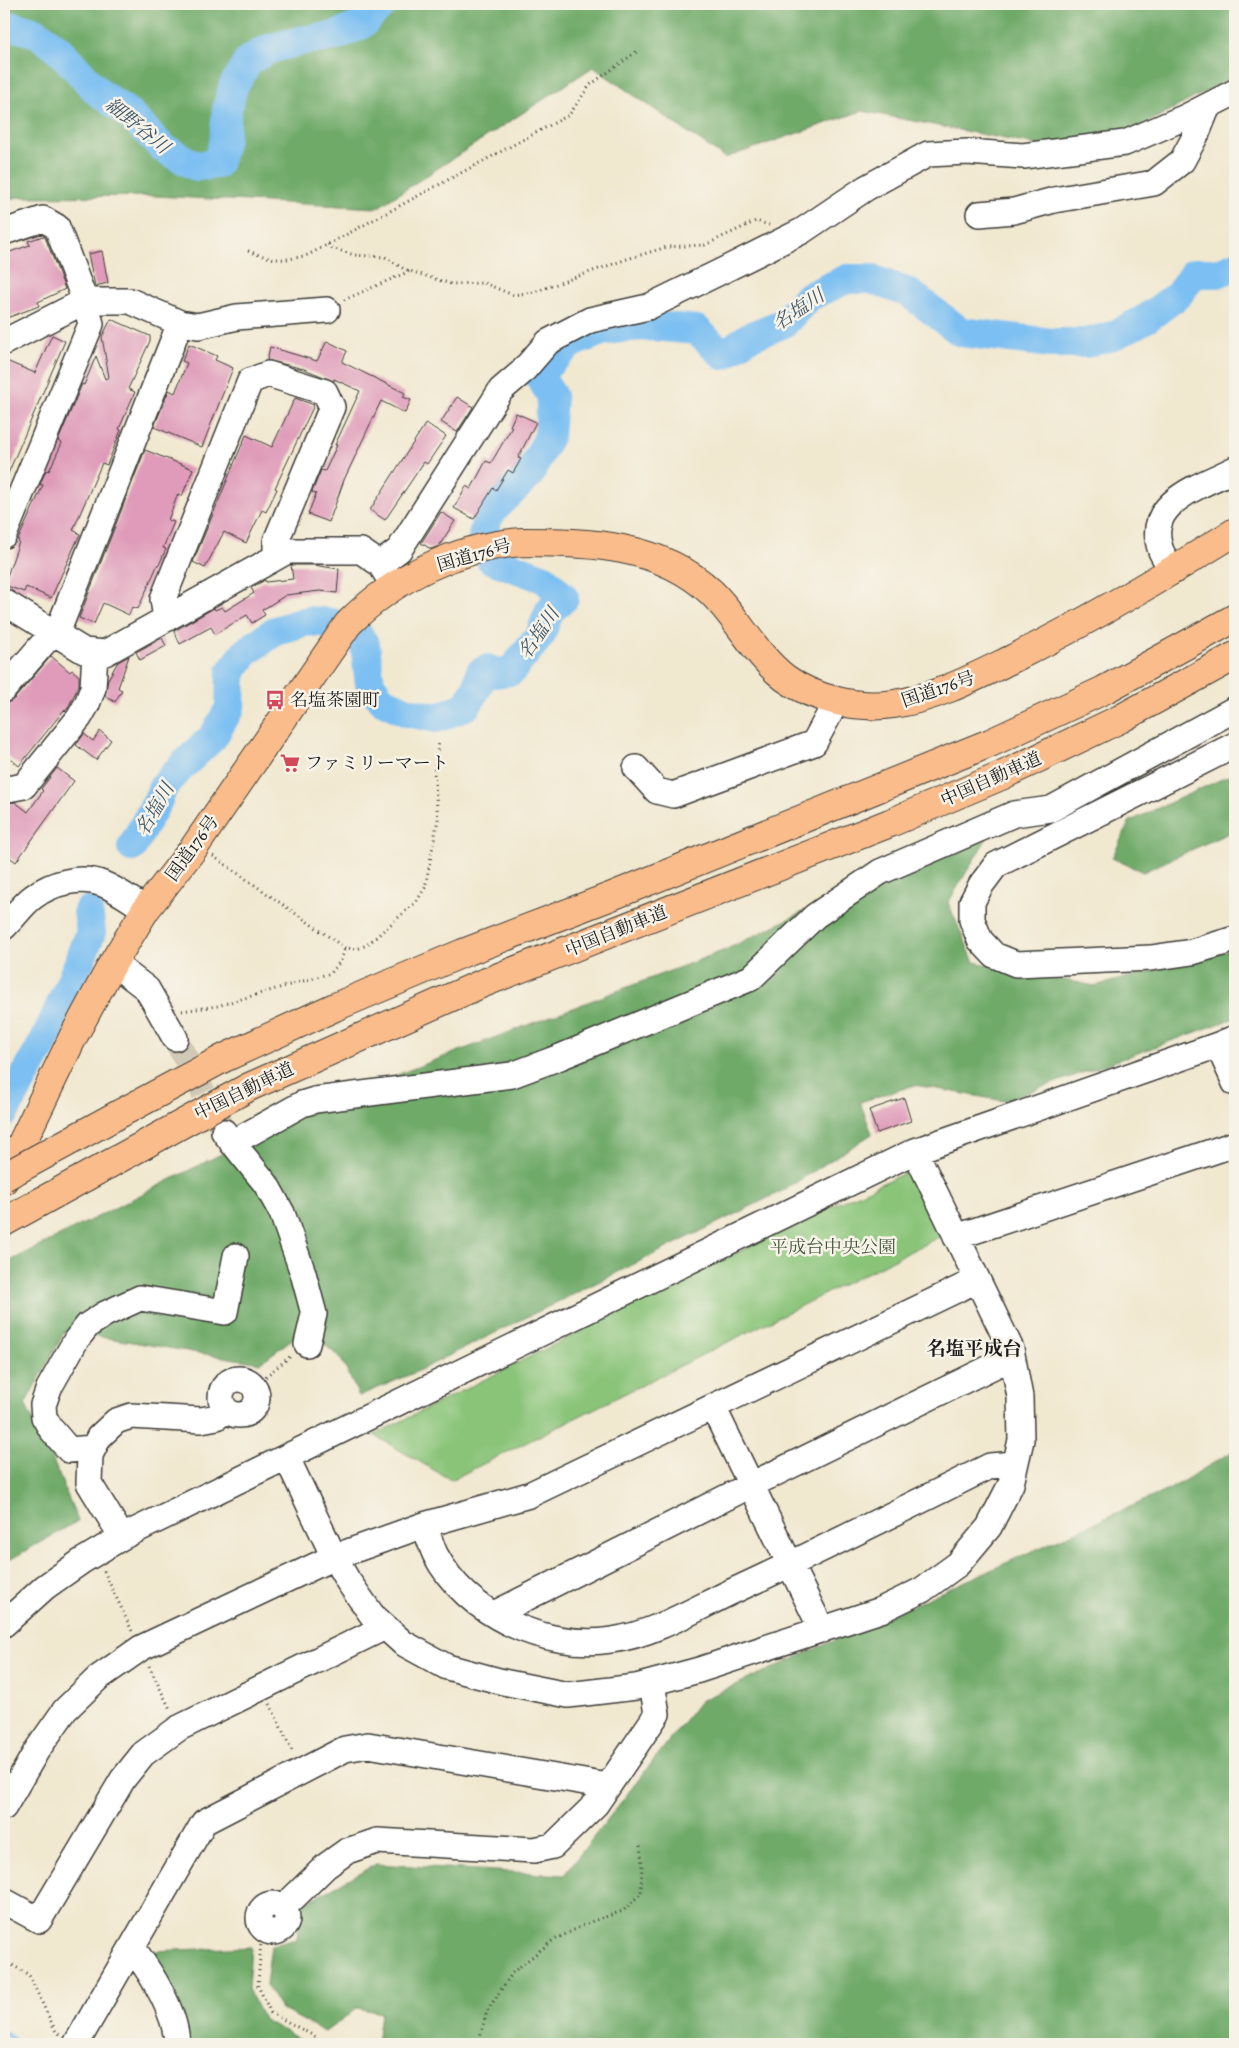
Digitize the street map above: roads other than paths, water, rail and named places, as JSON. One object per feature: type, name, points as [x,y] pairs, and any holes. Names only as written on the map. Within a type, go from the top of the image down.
[{"type":"highway","name":"国道176号","points":[[4,1178],[45,1093],[113,963],[146,909],[196,844],[348,624],[364,608],[387,575],[424,569],[472,551],[508,543],[542,542],[609,546],[646,553],[684,571],[711,592],[770,665],[787,679],[828,698],[873,705],[894,704],[915,700],[969,680],[1054,638],[1173,571],[1235,532]]},
{"type":"highway","name":"中国自動車道","points":[[4,1178],[120,1113],[224,1058],[463,953],[630,889],[990,743],[1104,690],[1235,618]]},
{"type":"highway","name":"中国自動車道","points":[[4,1222],[137,1147],[249,1087],[445,1000],[890,823],[1001,776],[1120,719],[1235,656]]},
{"type":"street","points":[[4,602],[84,651],[105,653],[287,551],[361,551],[387,575],[399,550],[501,390],[522,372],[548,342],[590,320],[648,306],[796,234],[866,188],[928,154],[967,152],[1023,156],[1125,143],[1235,92]]},
{"type":"street","points":[[979,214],[1014,210],[1054,200],[1154,183],[1182,161],[1197,134],[1208,106]]},
{"type":"street","points":[[4,232],[43,219],[57,227],[85,301],[91,324],[4,535]]},
{"type":"street","points":[[4,342],[85,301],[130,301],[180,323],[198,326],[237,317],[327,310]]},
{"type":"street","points":[[4,689],[52,632],[62,623],[180,323]]},
{"type":"street","points":[[166,619],[163,599],[250,382],[268,374],[324,392],[332,407],[276,542],[276,557]]},
{"type":"street","points":[[1173,571],[1159,543],[1157,532],[1160,518],[1168,505],[1182,495],[1235,469]]},
{"type":"street","points":[[4,787],[8,789],[24,786],[79,718],[93,688],[95,652]]},
{"type":"street","points":[[636,768],[657,791],[673,795],[814,743],[837,700]]},
{"type":"street","points":[[307,1344],[314,1314],[304,1273],[282,1213],[266,1184],[228,1137],[315,1100],[512,1075],[752,978],[815,916],[880,872],[1014,814],[1051,809],[1235,709]]},
{"type":"street","points":[[1235,745],[996,865],[981,885],[972,902],[972,920],[980,940],[994,955],[1016,964],[1152,958],[1192,952],[1235,939]]},
{"type":"street","points":[[4,927],[33,897],[49,887],[68,882],[86,880],[103,884],[146,909]]},
{"type":"street","points":[[113,963],[147,989],[175,1038]]},
{"type":"street","points":[[4,1624],[45,1587],[82,1561],[122,1537],[915,1151],[1227,1042],[1235,1083]]},
{"type":"street","points":[[956,1237],[1235,1144]]},
{"type":"street","points":[[287,1458],[334,1557],[348,1582],[372,1615],[403,1643],[447,1667],[503,1682],[568,1695],[636,1687],[699,1670],[881,1610],[922,1590],[958,1564],[989,1527],[1011,1484],[1021,1440],[1020,1396],[1011,1349],[915,1151]]},
{"type":"street","points":[[93,1448],[69,1450],[51,1429],[44,1417],[43,1405],[49,1388],[76,1340],[88,1325],[105,1314],[140,1298],[226,1312],[236,1256]]},
{"type":"street","points":[[4,1807],[37,1750],[65,1710],[98,1678],[149,1644],[334,1557],[424,1525],[529,1495],[977,1280]]},
{"type":"street","points":[[494,1614],[751,1485],[1012,1358]]},
{"type":"street","points":[[122,1537],[89,1483],[90,1455],[99,1437],[116,1421],[131,1416],[201,1420],[217,1417],[226,1410],[222,1404],[221,1397],[221,1392],[226,1384],[232,1380],[240,1379],[246,1380],[254,1386]]},
{"type":"street","points":[[713,1407],[822,1630]]},
{"type":"street","points":[[424,1525],[436,1554],[451,1577],[474,1599],[494,1614],[523,1630],[552,1638],[579,1642],[612,1640],[647,1632],[790,1565],[990,1466],[1015,1464]]},
{"type":"street","points":[[4,1900],[39,1920],[122,1779],[143,1754],[179,1728],[385,1627]]},
{"type":"street","points":[[267,1932],[259,1924],[261,1910],[270,1904],[276,1904],[283,1908],[326,1866],[347,1850],[377,1842],[534,1850],[553,1846],[596,1804],[657,1714],[652,1683]]},
{"type":"street","points":[[66,2038],[132,1947],[204,1822],[345,1749],[368,1745],[608,1786]]},
{"type":"street","points":[[132,1947],[149,1970],[163,1998],[177,2032],[177,2044]]},
{"type":"waterway","name":"細野谷川","points":[[4,29],[15,27],[37,33],[59,50],[98,92],[128,113],[163,148],[196,166],[217,164],[224,141],[227,109],[233,87],[249,60],[269,49],[300,41],[335,36],[361,25],[383,4]]},
{"type":"waterway","name":"名塩川","points":[[483,536],[487,519],[496,507],[529,475],[549,436],[552,396],[538,374],[571,343],[601,331],[652,326],[697,330],[723,355],[749,337],[784,323],[808,297],[847,279],[871,279],[909,293],[961,332],[1051,343],[1086,343],[1113,336],[1147,318],[1178,295],[1194,273],[1218,273],[1235,266]]},
{"type":"waterway","name":"名塩川","points":[[358,635],[365,645],[370,684],[382,700],[407,712],[437,718],[466,706],[478,686],[480,673],[487,669],[496,673],[511,671],[540,636],[550,610],[564,598],[545,579],[491,559]]},
{"type":"waterway","name":"名塩川","points":[[132,847],[158,800],[163,787],[213,737],[230,708],[231,672],[246,652],[275,631],[307,621],[332,623]]},
{"type":"waterway","name":"名塩川","points":[[4,1113],[47,1036],[81,958],[91,932],[88,911]]},
{"type":"waterway","points":[[4,2033],[20,2044]]},
{"type":"tunnel","points":[[175,1038],[224,1132]]},
{"type":"place","name":"名塩茶園町","points":[[275,700]]},
{"type":"place","name":"ファミリーマート","points":[[290,763]]},
{"type":"district","name":"名塩平成台","points":[[974,1348]]},
{"type":"park label","name":"平成台中央公園","points":[[833,1247]]}]
